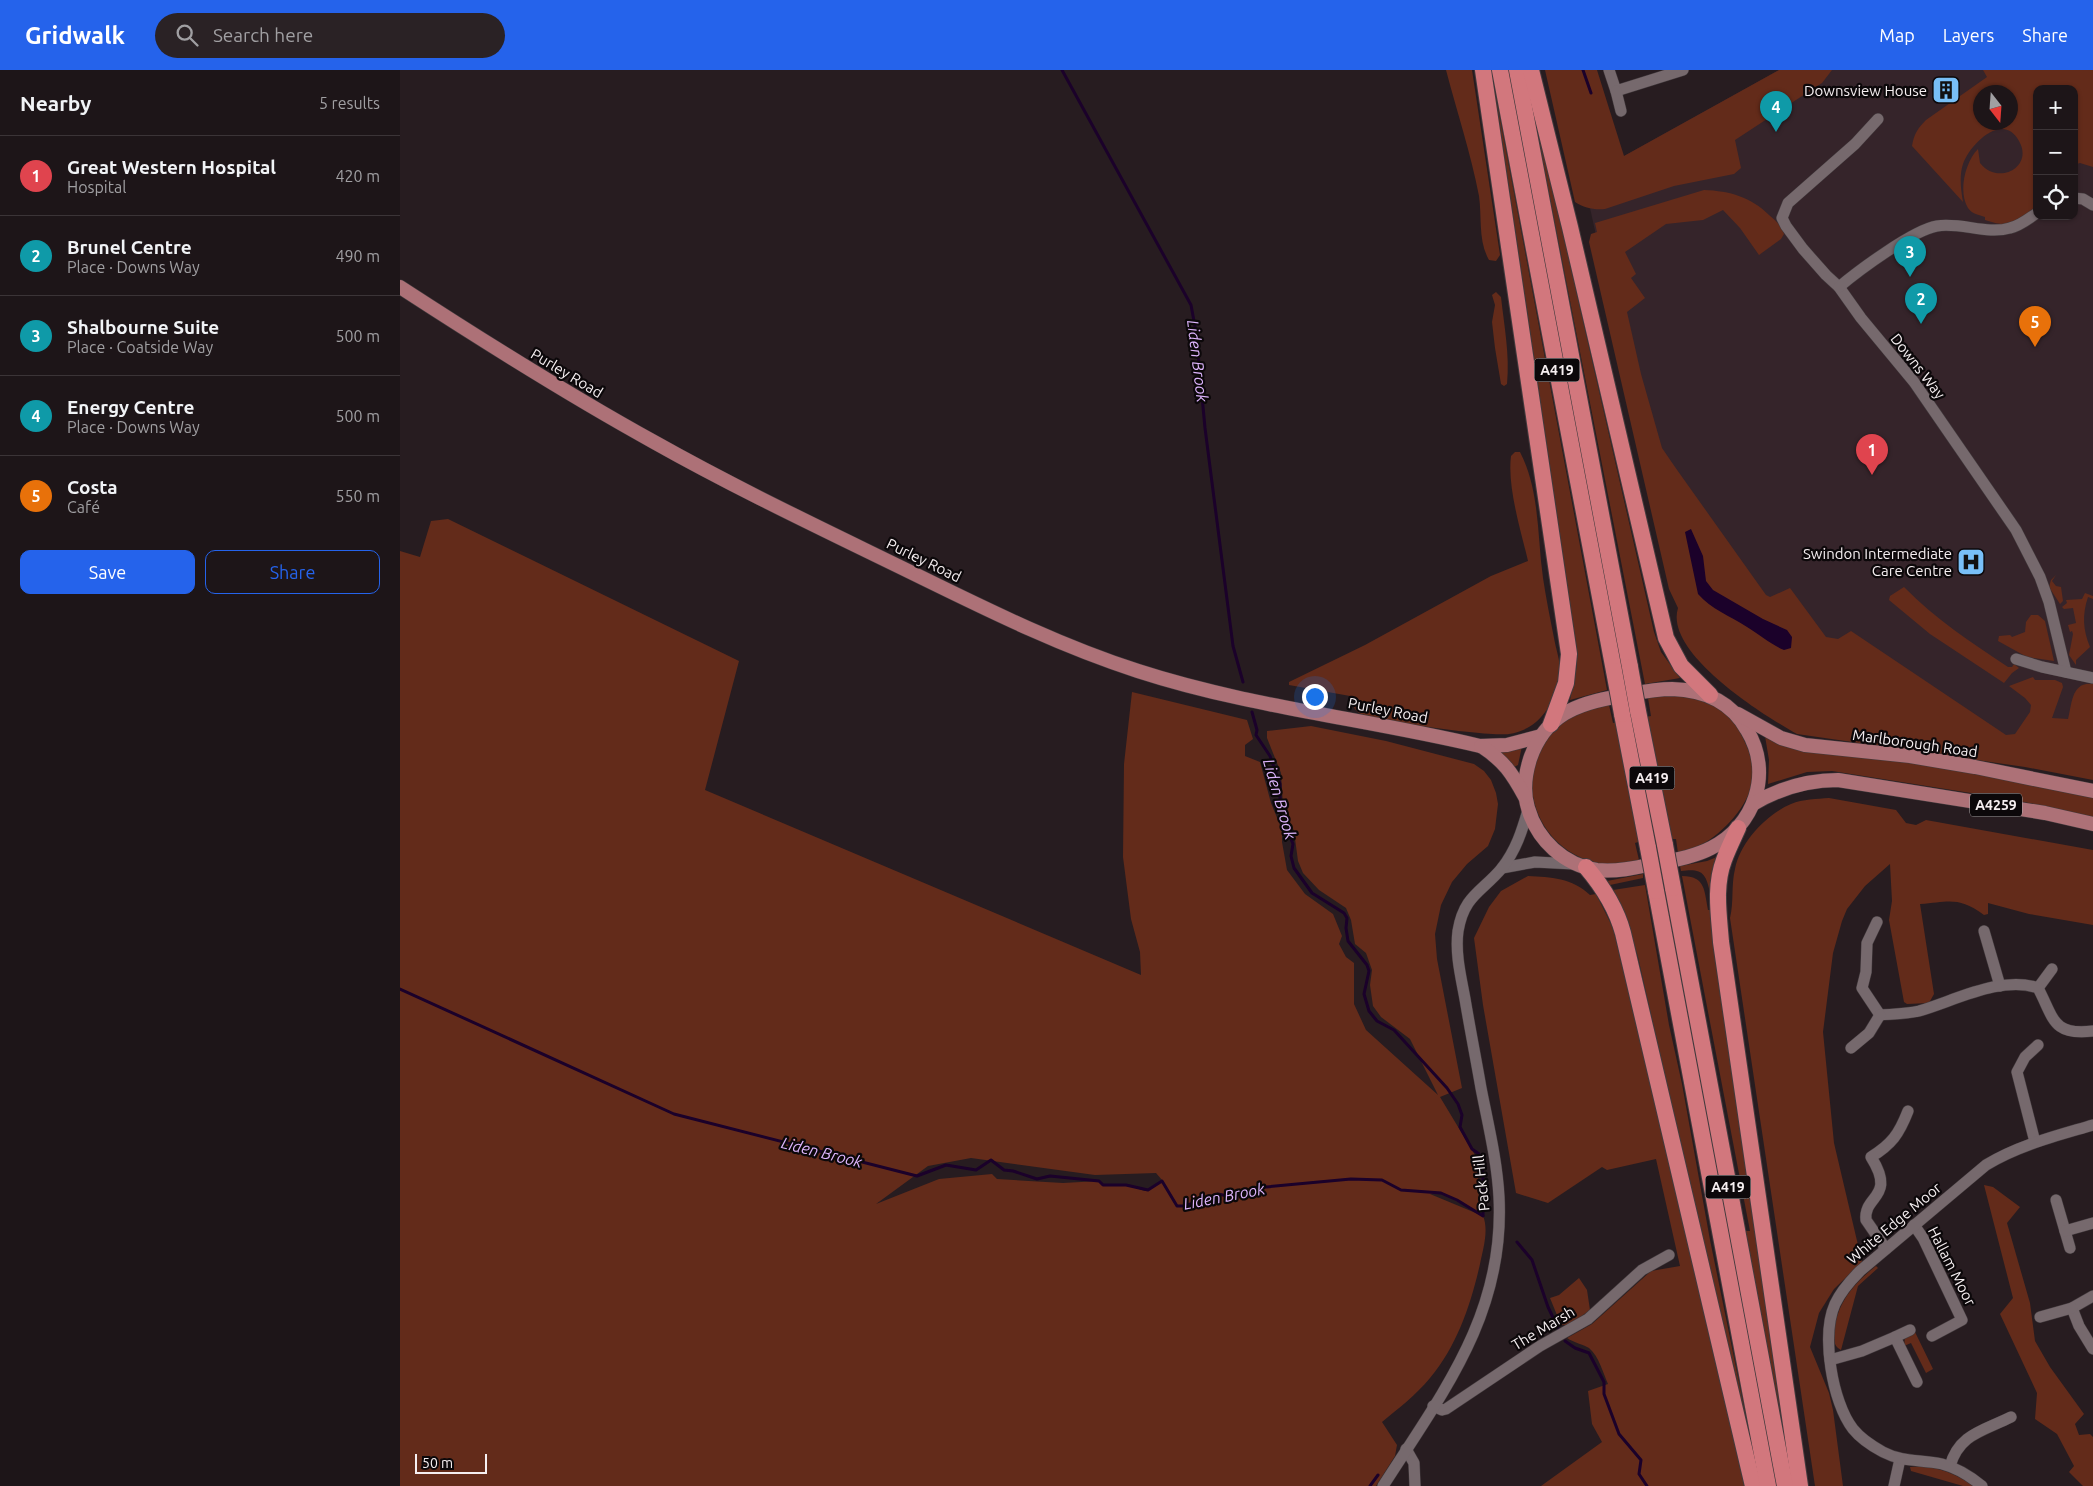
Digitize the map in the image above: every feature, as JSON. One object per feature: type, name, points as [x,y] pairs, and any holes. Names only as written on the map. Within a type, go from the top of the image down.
[{"type":"highway","name":"A419","points":[[1483,70],[1569,654],[1566,683],[1546,730]]},
{"type":"highway","name":"A419","points":[[1500,70],[1768,1486]]},
{"type":"highway","name":"A419","points":[[1517,70],[1785,1486]]},
{"type":"highway","name":"A419","points":[[1531,70],[1666,638],[1681,666],[1710,695]]},
{"type":"highway","name":"A419","points":[[1738,828],[1724,861],[1719,879],[1718,906],[1721,942],[1800,1486]]},
{"type":"highway","name":"A419","points":[[1581,865],[1603,889],[1612,904],[1623,933],[1753,1486]]},
{"type":"main road","name":"Purley Road","points":[[400,287],[495,348],[654,443],[780,510],[1055,640],[1130,668],[1215,692],[1480,746],[1513,744],[1546,730]]},
{"type":"main road","points":[[1527,805],[1525,783],[1529,763],[1546,730],[1571,709],[1587,702],[1672,689],[1710,695]]},
{"type":"main road","name":"Marlborough Road","points":[[1710,695],[1737,714],[1781,738],[1805,745],[1910,756],[2093,791]]},
{"type":"main road","points":[[1581,865],[1614,870],[1680,859],[1710,849],[1738,828],[1753,804],[1760,775],[1758,755],[1752,738],[1737,714]]},
{"type":"main road","name":"Purley Road","points":[[1480,746],[1498,757],[1505,765],[1527,805],[1538,831],[1548,844],[1581,865]]},
{"type":"main road","name":"A4259","points":[[1753,804],[1777,791],[1794,786],[1817,781],[1838,780],[2045,813],[2093,824]]},
{"type":"street","points":[[1609,70],[1621,111]]},
{"type":"street","points":[[1616,91],[1683,70]]},
{"type":"street","name":"Downs Way","points":[[1878,119],[1855,144],[1794,197],[1782,213],[1782,218],[1786,226],[1826,275],[1839,287],[1933,409],[2026,546],[2049,602],[2066,672]]},
{"type":"street","points":[[2078,198],[2093,204]]},
{"type":"street","points":[[1839,287],[1875,260],[1925,229],[1948,225],[2003,230],[2019,225],[2033,216]]},
{"type":"street","points":[[2016,659],[2093,678]]},
{"type":"street","name":"Pack Hill","points":[[1383,1486],[1434,1406],[1464,1354],[1478,1325],[1490,1291],[1496,1264],[1499,1218],[1497,1175],[1461,978],[1457,943],[1461,919],[1470,900],[1502,868],[1518,842],[1527,805]]},
{"type":"street","points":[[1502,868],[1535,862],[1581,865]]},
{"type":"street","points":[[1877,922],[1866,943],[1866,972],[1862,988],[1880,1015]]},
{"type":"street","points":[[1984,931],[2000,986]]},
{"type":"street","points":[[2038,988],[2052,969]]},
{"type":"street","points":[[1880,1015],[1917,1011],[2000,986],[2021,983],[2038,988],[2050,1014],[2060,1027],[2073,1031],[2093,1030]]},
{"type":"street","points":[[1851,1048],[1869,1033],[1880,1015]]},
{"type":"street","points":[[2035,1142],[2017,1072],[2025,1057],[2038,1045]]},
{"type":"street","points":[[1886,1249],[1866,1220],[1867,1211],[1881,1186],[1878,1170],[1868,1152],[1883,1150],[1899,1133],[1908,1111]]},
{"type":"street","name":"White Edge Moor","points":[[1982,1486],[1970,1476],[1950,1466],[1900,1460],[1872,1446],[1852,1428],[1841,1408],[1830,1360],[1829,1329],[1835,1305],[1849,1282],[1986,1165],[1999,1157],[2035,1142],[2093,1125]]},
{"type":"street","points":[[2056,1200],[2070,1248]]},
{"type":"street","points":[[2065,1231],[2093,1223]]},
{"type":"street","name":"Hallam Moor","points":[[1914,1225],[1967,1318],[1932,1336]]},
{"type":"street","name":"The Marsh","points":[[1434,1406],[1442,1410],[1446,1409],[1540,1346],[1581,1324],[1607,1303],[1639,1272],[1665,1261]]},
{"type":"street","points":[[2040,1317],[2072,1308],[2093,1296]]},
{"type":"street","points":[[2072,1308],[2079,1326],[2093,1348]]},
{"type":"street","points":[[1830,1360],[1862,1351],[1910,1330]]},
{"type":"street","points":[[1895,1337],[1917,1382]]},
{"type":"street","points":[[1950,1466],[1958,1446],[1965,1439],[2011,1417]]},
{"type":"street","points":[[1406,1449],[1414,1463],[1415,1486]]},
{"type":"street","points":[[1894,1486],[1900,1460]]},
{"type":"shaded area","points":[[1446,70],[1472,70],[1500,255],[1496,261],[1489,260],[1483,245],[1476,180]]},
{"type":"shaded area","points":[[1545,70],[1597,70],[1624,156],[1779,70],[1832,70],[1822,83],[1735,140],[1741,168],[1734,174],[1674,186],[1605,209],[1593,209],[1575,202]]},
{"type":"shaded area","points":[[1779,70],[2019,70],[2033,85],[2033,220],[2078,220],[2078,125],[2093,141],[2093,776],[1689,637],[1613,313],[1590,208],[1591,199],[1588,176]]},
{"type":"shaded area","points":[[1983,70],[2093,70],[2093,167],[2078,164],[2078,85],[2033,85],[2033,210],[2018,221],[2007,224],[1985,220],[1985,217],[1970,210],[1965,201],[1964,177],[1973,155],[1978,149],[1980,163],[1987,170],[1996,173],[2012,170],[2022,159],[2019,141],[2012,133],[2006,130],[2018,130],[2018,85],[1976,85],[1987,77]]},
{"type":"shaded area","points":[[1494,86],[1607,690],[1570,700],[1577,665],[1577,651]]},
{"type":"shaded area","points":[[1973,87],[1973,130],[1996,130],[1980,140],[1972,148],[1963,164],[1961,183],[1963,202],[1912,146],[1917,132],[1926,120]]},
{"type":"shaded area","points":[[1538,137],[1541,137],[1654,632],[1661,652],[1680,678],[1645,684]]},
{"type":"shaded area","points":[[1704,190],[1723,192],[1747,199],[1774,219],[1784,234],[1781,239],[1759,255],[1740,228],[1723,210],[1703,220],[1666,224],[1625,252],[1636,274],[1631,278],[1645,298],[1627,312],[1641,374],[1662,448],[1766,595],[1770,597],[1790,588],[1826,637],[1838,639],[1851,631],[2006,735],[2015,734],[2030,712],[2031,705],[2009,686],[2033,677],[2035,680],[2055,680],[2062,683],[2063,687],[2052,718],[2068,719],[2076,690],[2080,686],[2093,684],[2093,780],[2025,767],[1797,734],[1762,713],[1720,681],[1701,663],[1686,644],[1678,626],[1678,608],[1669,589],[1589,242],[1591,234],[1597,232],[1595,223]]},
{"type":"shaded area","points":[[1496,292],[1501,297],[1507,351],[1508,373],[1507,384],[1504,386],[1501,384],[1492,322],[1495,305],[1492,295]]},
{"type":"shaded area","points":[[1515,452],[1520,452],[1531,482],[1537,514],[1543,578],[1560,665],[1559,681],[1555,694],[1549,707],[1540,718],[1527,728],[1509,734],[1433,728],[1359,713],[1353,705],[1350,696],[1289,685],[1289,682],[1365,645],[1491,576],[1528,561],[1515,509],[1511,481],[1511,456]]},
{"type":"shaded area","points":[[448,519],[739,661],[705,790],[1141,975],[1140,952],[1131,919],[1123,857],[1124,764],[1132,692],[1247,720],[1253,739],[1245,745],[1245,756],[1260,762],[1271,803],[1282,830],[1287,870],[1305,894],[1333,914],[1342,936],[1339,944],[1346,957],[1354,963],[1354,1004],[1366,1030],[1438,1095],[1410,1039],[1381,1017],[1373,1006],[1370,985],[1372,970],[1366,953],[1355,944],[1351,920],[1346,908],[1319,890],[1303,873],[1298,861],[1294,831],[1283,806],[1281,773],[1267,738],[1267,731],[1311,726],[1386,741],[1474,764],[1484,771],[1491,780],[1496,793],[1498,804],[1495,829],[1488,846],[1467,864],[1452,882],[1441,905],[1435,934],[1437,959],[1462,1088],[1440,1097],[1478,1160],[1479,1213],[1441,1193],[1430,1194],[1483,1216],[1485,1221],[1485,1240],[1467,1309],[1448,1352],[1440,1366],[1425,1384],[1382,1422],[1397,1445],[1395,1456],[1376,1486],[400,1486],[400,551],[420,557],[431,521]],"holes":[[[971,1158],[1095,1175],[1156,1173],[1162,1180],[1145,1191],[1126,1185],[1103,1185],[1099,1181],[1063,1183],[997,1179],[992,1174],[939,1179],[876,1204],[928,1166]]]},
{"type":"shaded area","points":[[1691,529],[1703,556],[1706,581],[1713,590],[1763,619],[1787,630],[1792,637],[1791,648],[1784,650],[1774,645],[1715,608],[1698,594],[1685,532]]},
{"type":"shaded area","points":[[2056,575],[2052,581],[2056,586],[2061,587],[2063,601],[2060,604],[2049,587],[2051,580]]},
{"type":"shaded area","points":[[1904,587],[1941,620],[1967,639],[2008,667],[2012,667],[2014,664],[2019,668],[2004,683],[1930,634],[1889,600],[1890,596]]},
{"type":"shaded area","points":[[2085,593],[2093,596],[2093,599],[2088,597],[2084,616],[2086,635],[2090,647],[2076,660],[2076,665],[2069,655],[2073,634],[2072,631],[2070,632],[2068,625],[2076,623],[2073,608],[2064,609],[2062,607],[2067,603],[2066,600],[2082,599]]},
{"type":"shaded area","points":[[2031,615],[2038,615],[2045,621],[2054,661],[2027,657],[1998,641],[1999,636],[2010,635],[2012,637],[2025,632],[2026,622]]},
{"type":"shaded area","points":[[1666,694],[1702,701],[1721,710],[1737,727],[1745,742],[1753,770],[1749,794],[1730,822],[1706,842],[1678,853],[1676,839],[1670,839],[1646,717],[1651,716],[1648,698]]},
{"type":"shaded area","points":[[1609,705],[1613,723],[1618,722],[1641,841],[1635,843],[1639,860],[1611,864],[1594,862],[1573,853],[1555,840],[1542,823],[1534,803],[1532,782],[1535,761],[1544,742],[1559,724],[1576,714]]},
{"type":"shaded area","points":[[1765,736],[1785,746],[1804,752],[1941,766],[2093,797],[2093,817],[2015,800],[1832,771],[1807,772],[1768,784],[1769,760]]},
{"type":"shaded area","points":[[1522,746],[1518,765],[1514,767],[1499,752]]},
{"type":"shaded area","points":[[1829,798],[1896,810],[1906,823],[1916,825],[1926,820],[2093,850],[2093,925],[2029,914],[1988,903],[1988,914],[1984,915],[1960,903],[1920,904],[1934,994],[1929,1003],[1907,1004],[1904,1002],[1889,920],[1892,901],[1890,864],[1865,886],[1847,909],[1833,953],[1823,1032],[1834,1143],[1862,1262],[1834,1289],[1819,1313],[1810,1347],[1829,1393],[1843,1486],[1815,1486],[1730,918],[1734,875],[1738,859],[1742,849],[1756,830],[1773,815],[1791,804],[1805,800]]},
{"type":"shaded area","points":[[1717,857],[1710,893],[1705,876],[1702,873],[1694,870],[1681,871],[1680,866],[1707,861]]},
{"type":"shaded area","points":[[1643,874],[1643,878],[1610,885],[1607,881]]},
{"type":"shaded area","points":[[1528,876],[1569,882],[1590,895],[1596,894],[1613,928],[1747,1486],[1541,1486],[1602,1442],[1592,1424],[1588,1391],[1608,1384],[1592,1351],[1567,1338],[1592,1324],[1651,1271],[1680,1266],[1656,1159],[1607,1170],[1602,1167],[1548,1203],[1516,1193],[1483,1005],[1474,938],[1489,907],[1501,891]]},
{"type":"shaded area","points":[[1682,876],[1696,879],[1700,882],[1708,910],[1713,910],[1794,1486],[1745,1231],[1750,1231]]},
{"type":"shaded area","points":[[1645,885],[1669,1025],[1749,1431],[1745,1431],[1638,957],[1623,909],[1613,890]]},
{"type":"shaded area","points":[[1662,889],[1667,889],[1779,1486],[1774,1486]]},
{"type":"shaded area","points":[[1984,1185],[1993,1187],[2020,1207],[2007,1223],[2030,1303],[2035,1341],[2050,1367],[2084,1414],[2075,1424],[2079,1435],[2090,1434],[2093,1437],[2093,1486],[2083,1486],[2069,1472],[2074,1466],[2057,1434],[2035,1419],[2037,1393],[2000,1314],[2013,1298]]},
{"type":"shaded area","points":[[1876,1266],[1878,1268],[1858,1286],[1841,1350],[1836,1345],[1834,1339],[1838,1313],[1853,1288]]},
{"type":"shaded area","points":[[1579,1278],[1587,1290],[1590,1310],[1569,1325],[1561,1325],[1550,1298],[1559,1295]]},
{"type":"shaded area","points":[[1915,1332],[1933,1369],[1926,1373],[1911,1343],[1904,1346],[1905,1337]]},
{"type":"shaded area","points":[[1918,1466],[1943,1470],[1973,1486],[1963,1486],[1911,1471],[1910,1467]]},
{"type":"waterway","name":"Liden Brook","points":[[1062,70],[1191,305],[1196,332],[1205,428],[1233,646],[1243,682]]},
{"type":"waterway","points":[[1583,70],[1591,93]]},
{"type":"waterway","name":"Liden Brook","points":[[1252,712],[1257,730],[1256,735],[1270,756],[1280,784],[1280,811],[1293,844],[1291,856],[1294,868],[1312,893],[1344,913],[1347,918],[1348,941],[1367,965],[1369,971],[1364,994],[1369,1011],[1377,1021],[1394,1030],[1447,1088],[1458,1104],[1462,1115],[1460,1127],[1472,1149],[1479,1154],[1481,1160],[1483,1215]]},
{"type":"waterway","name":"Liden Brook","points":[[400,989],[674,1114],[917,1176],[946,1165],[976,1170],[991,1160],[1004,1170],[1037,1179],[1050,1176],[1099,1181],[1103,1185],[1126,1185],[1148,1190],[1162,1181],[1177,1206],[1185,1206],[1218,1194],[1232,1197],[1255,1188],[1351,1179],[1382,1180],[1401,1190],[1441,1193],[1457,1200],[1483,1216]]},
{"type":"waterway","name":"Liden Brook","points":[[1517,1242],[1532,1260],[1548,1307],[1558,1328]]},
{"type":"waterway","name":"Liden Brook","points":[[1565,1341],[1575,1348],[1589,1353],[1604,1382],[1604,1394],[1619,1434],[1641,1460],[1639,1474],[1647,1486]]},
{"type":"waterway","points":[[1370,1486],[1378,1475]]},
{"type":"place","name":"Downsview House","points":[[1946,90]]},
{"type":"place","name":"Energy Centre","points":[[1776,132]]},
{"type":"place","name":"Shalbourne Suite","points":[[1910,277]]},
{"type":"place","name":"Brunel Centre","points":[[1921,324]]},
{"type":"place","name":"Costa","points":[[2035,347]]},
{"type":"place","name":"Great Western Hospital","points":[[1872,475]]},
{"type":"place","name":"Swindon Intermediate Care Centre","points":[[1971,562]]}]
